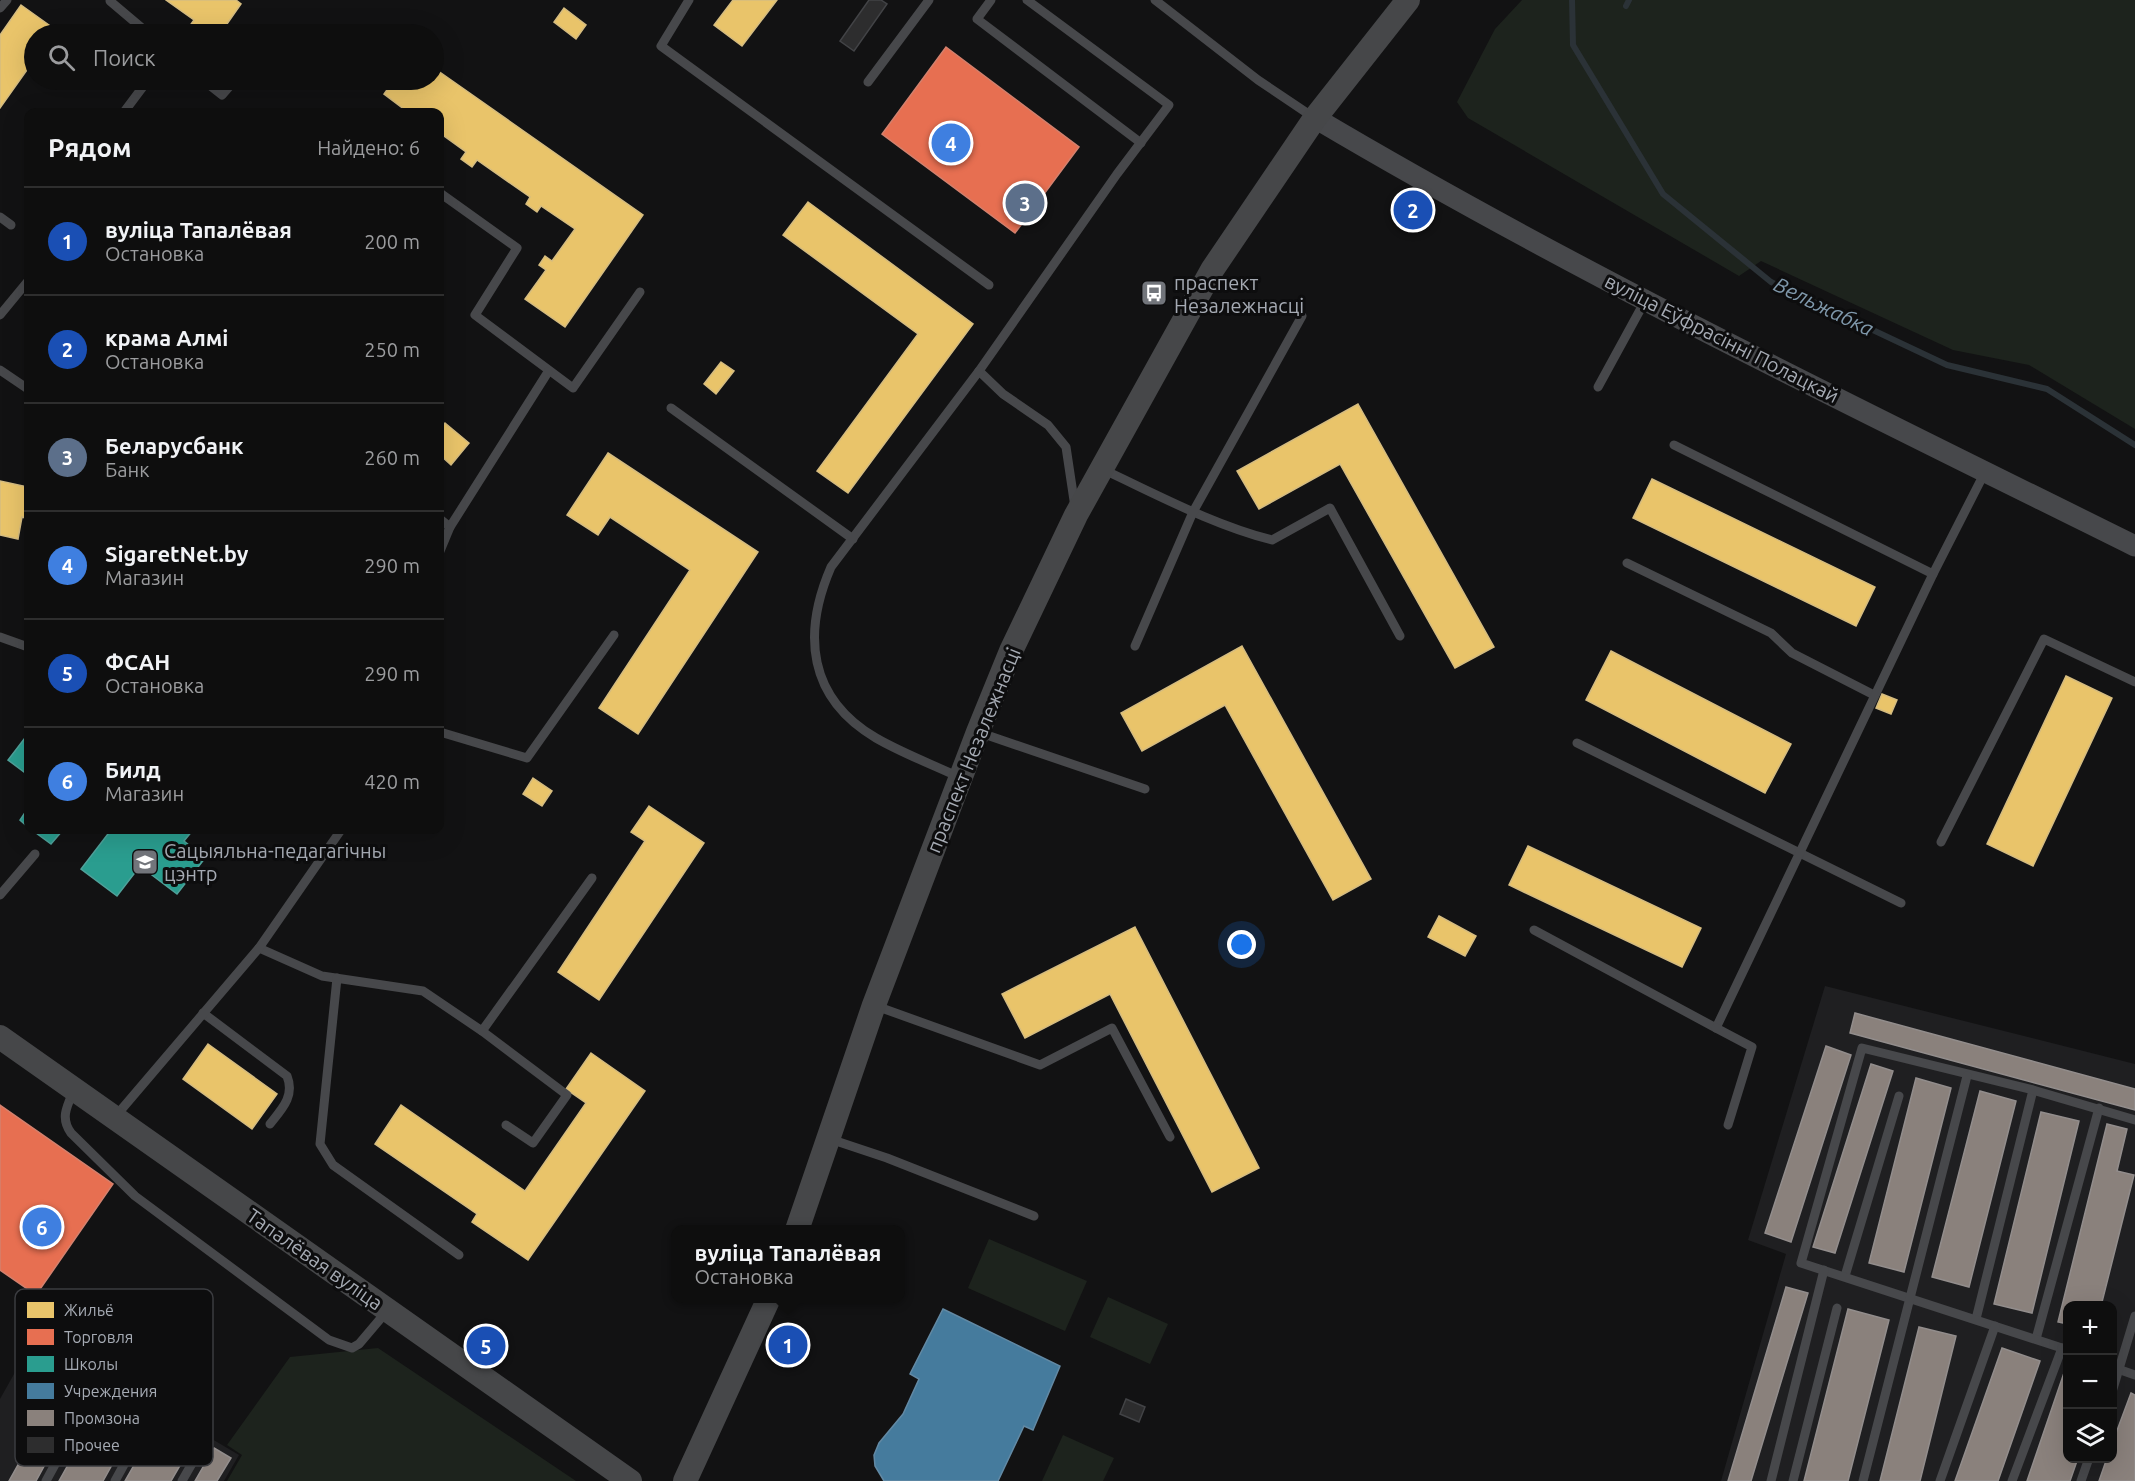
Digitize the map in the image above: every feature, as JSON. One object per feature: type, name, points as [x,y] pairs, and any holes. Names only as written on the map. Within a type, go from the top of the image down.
[{"type":"main road","name":"праспект Незалежнасці","points":[[799,1225],[873,1005],[978,732],[1011,651],[1076,515],[1212,270],[1315,118],[1408,0]]},
{"type":"main road","name":"Тапалёвая вуліца","points":[[0,1037],[630,1481]]},
{"type":"main road","points":[[685,1481],[767,1303]]},
{"type":"street","name":"вуліца Еўфрасінні Полацкай","points":[[1315,118],[1430,185],[1645,301],[2135,546]]},
{"type":"lane","points":[[0,8],[7,0]]},
{"type":"lane","points":[[690,0],[661,46],[989,285]]},
{"type":"lane","points":[[868,82],[929,0]]},
{"type":"lane","points":[[991,0],[977,19],[1141,142]]},
{"type":"lane","points":[[961,778],[876,738],[846,716],[823,684],[813,650],[815,615],[820,593],[831,567],[979,371],[1169,105],[1027,0]]},
{"type":"lane","points":[[1155,0],[1258,80],[1315,118]]},
{"type":"lane","points":[[110,1],[137,24]]},
{"type":"lane","points":[[127,108],[140,90]]},
{"type":"lane","points":[[444,196],[517,248],[475,315],[548,372],[573,388],[640,292]]},
{"type":"lane","points":[[0,217],[10,225]]},
{"type":"lane","points":[[0,315],[24,286]]},
{"type":"lane","points":[[1598,387],[1645,301]]},
{"type":"lane","points":[[1135,646],[1193,512],[1302,316]]},
{"type":"lane","points":[[0,370],[24,386]]},
{"type":"lane","points":[[979,371],[1003,394],[1048,425],[1066,447],[1076,515]]},
{"type":"lane","points":[[444,541],[450,527],[548,372]]},
{"type":"lane","points":[[671,408],[853,539]]},
{"type":"lane","points":[[1674,445],[1933,574]]},
{"type":"lane","points":[[1102,470],[1193,512],[1243,532],[1272,540],[1330,508],[1400,636]]},
{"type":"lane","points":[[1716,1028],[1874,695],[1986,471]]},
{"type":"lane","points":[[444,522],[450,527]]},
{"type":"lane","points":[[1627,563],[1771,633],[1792,653],[1874,695]]},
{"type":"lane","points":[[444,733],[527,758],[614,635]]},
{"type":"lane","points":[[0,637],[24,646]]},
{"type":"lane","points":[[1941,842],[2044,639],[2135,682]]},
{"type":"lane","points":[[978,732],[1145,789]]},
{"type":"lane","points":[[1577,742],[1901,903]]},
{"type":"lane","points":[[114,1119],[259,948],[337,834]]},
{"type":"lane","points":[[0,895],[35,854]]},
{"type":"lane","points":[[482,1030],[592,879]]},
{"type":"lane","points":[[1533,930],[1752,1047],[1728,1125]]},
{"type":"lane","points":[[259,948],[322,976],[423,992],[482,1030],[567,1095],[532,1143],[506,1125]]},
{"type":"lane","points":[[337,978],[320,1144],[333,1165],[459,1255]]},
{"type":"lane","points":[[873,1005],[1040,1065],[1112,1028],[1170,1137]]},
{"type":"lane","points":[[203,1013],[287,1076],[291,1086],[288,1100],[270,1124]]},
{"type":"lane","points":[[2063,1348],[1801,1263],[1862,1048],[1967,1076],[2033,1090],[2135,1120]]},
{"type":"lane","points":[[1863,1481],[1967,1076]]},
{"type":"lane","points":[[74,1090],[65,1112],[65,1125],[70,1133],[135,1196],[328,1340],[352,1348],[359,1344],[387,1310]]},
{"type":"lane","points":[[1976,1319],[2033,1090]]},
{"type":"lane","points":[[1845,1276],[1899,1096]]},
{"type":"lane","points":[[2036,1340],[2099,1108]]},
{"type":"lane","points":[[828,1138],[887,1158],[1034,1216]]},
{"type":"lane","points":[[1770,1481],[1824,1270]]},
{"type":"lane","points":[[1793,1481],[1837,1308]]},
{"type":"lane","points":[[2117,1365],[2135,1316]]},
{"type":"lane","points":[[1940,1481],[1995,1326]]},
{"type":"lane","points":[[2012,1481],[2063,1354]]},
{"type":"lane","points":[[2117,1368],[2135,1375]]},
{"type":"lane","points":[[2081,1481],[2087,1463]]},
{"type":"lane","points":[[46,1481],[54,1466]]},
{"type":"lane","points":[[115,1481],[123,1466]]},
{"type":"lane","points":[[182,1481],[191,1466]]},
{"type":"shaded area","points":[[1522,0],[2135,0],[2135,429],[2029,365],[1953,350],[1761,261],[1739,276],[1468,118],[1457,102],[1495,29]]},
{"type":"shaded area","points":[[1825,986],[2135,1064],[2135,1481],[1721,1481],[1786,1254],[1748,1240]]},
{"type":"shaded area","points":[[989,1239],[1087,1281],[1065,1331],[968,1288]]},
{"type":"shaded area","points":[[1108,1297],[1168,1324],[1150,1364],[1090,1337]]},
{"type":"shaded area","points":[[378,1348],[576,1481],[227,1481],[242,1455],[227,1445],[290,1357]]},
{"type":"shaded area","points":[[15,1372],[15,1466],[213,1466],[213,1440],[239,1455],[224,1481],[0,1481],[0,1399]]},
{"type":"shaded area","points":[[1063,1435],[1114,1458],[1103,1481],[1042,1481]]},
{"type":"building: Жильё","points":[[166,0],[236,0],[241,4],[227,24],[191,24],[194,20]]},
{"type":"building: Жильё","points":[[733,0],[777,0],[742,46],[714,25]]},
{"type":"building: Жильё","points":[[21,5],[48,24],[24,24],[24,74],[0,108],[0,35]]},
{"type":"building: Жильё","points":[[564,8],[586,25],[576,39],[554,22]]},
{"type":"building: Жильё","points":[[444,75],[643,215],[565,327],[525,299],[546,270],[539,265],[545,256],[552,261],[575,229],[541,206],[537,212],[526,204],[530,197],[477,160],[472,167],[461,159],[466,152],[444,136],[444,108],[402,108],[384,94],[387,90],[444,90]]},
{"type":"building: Жильё","points":[[808,202],[973,324],[848,493],[817,471],[918,334],[783,235]]},
{"type":"building: Жильё","points":[[721,362],[734,371],[716,394],[704,384]]},
{"type":"building: Жильё","points":[[1358,404],[1494,647],[1455,668],[1340,464],[1259,509],[1237,471]]},
{"type":"building: Жильё","points":[[444,424],[469,443],[451,465],[444,459]]},
{"type":"building: Жильё","points":[[608,453],[758,552],[638,734],[599,708],[690,570],[610,517],[598,535],[567,515]]},
{"type":"building: Жильё","points":[[1652,479],[1875,587],[1856,626],[1633,518]]},
{"type":"building: Жильё","points":[[0,481],[24,486],[24,518],[22,517],[18,539],[0,535]]},
{"type":"building: Жильё","points":[[1242,646],[1371,879],[1333,900],[1225,705],[1142,751],[1121,713]]},
{"type":"building: Жильё","points":[[1611,651],[1791,744],[1765,793],[1586,700]]},
{"type":"building: Жильё","points":[[2066,676],[2112,698],[2033,866],[1987,844]]},
{"type":"building: Жильё","points":[[1882,694],[1897,700],[1891,714],[1876,708]]},
{"type":"building: Жильё","points":[[533,778],[552,791],[542,806],[523,794]]},
{"type":"building: Жильё","points":[[649,806],[704,843],[599,1000],[558,972],[645,841],[631,832]]},
{"type":"building: Жильё","points":[[1528,846],[1701,928],[1682,967],[1509,885]]},
{"type":"building: Жильё","points":[[1439,916],[1476,936],[1465,956],[1428,937]]},
{"type":"building: Жильё","points":[[1135,927],[1259,1168],[1212,1192],[1110,994],[1025,1038],[1002,994]]},
{"type":"building: Жильё","points":[[208,1044],[277,1094],[252,1129],[183,1079]]},
{"type":"building: Жильё","points":[[591,1053],[645,1091],[528,1260],[472,1222],[477,1214],[375,1144],[401,1105],[525,1191],[586,1103],[566,1089]]},
{"type":"building: Торговля","points":[[946,47],[1079,147],[1015,233],[882,134]]},
{"type":"building: Торговля","points":[[0,1105],[113,1184],[40,1289],[27,1289],[0,1270]]},
{"type":"building: Школы","points":[[24,739],[24,772],[8,760]]},
{"type":"building: Школы","points":[[37,834],[60,834],[51,844]]},
{"type":"building: Школы","name":"Сацыяльна-педагагічны цэнтр","points":[[108,834],[190,834],[184,841],[205,858],[177,894],[140,866],[117,896],[81,869]]},
{"type":"building: Учреждения","points":[[943,1309],[1060,1366],[1033,1430],[1024,1426],[998,1481],[884,1481],[875,1466],[874,1455],[879,1443],[903,1414],[919,1379],[910,1374]]},
{"type":"building: Промзона","points":[[1855,1013],[2135,1089],[2135,1110],[1850,1033]]},
{"type":"building: Промзона","points":[[1826,1046],[1851,1055],[1791,1242],[1765,1233]]},
{"type":"building: Промзона","points":[[1871,1064],[1893,1071],[1835,1253],[1813,1247]]},
{"type":"building: Промзона","points":[[1916,1078],[1951,1088],[1904,1272],[1869,1263]]},
{"type":"building: Промзона","points":[[1980,1091],[2016,1101],[1969,1287],[1932,1277]]},
{"type":"building: Промзона","points":[[2041,1112],[2079,1121],[2032,1313],[1994,1304]]},
{"type":"building: Промзона","points":[[2107,1124],[2127,1129],[2117,1171],[2134,1175],[2102,1301],[2063,1301]]},
{"type":"building: Промзона","points":[[1786,1287],[1808,1293],[1751,1481],[1728,1481]]},
{"type":"building: Промзона","points":[[2063,1302],[2063,1323],[2058,1322]]},
{"type":"building: Промзона","points":[[1848,1309],[1889,1320],[1848,1481],[1804,1481]]},
{"type":"building: Промзона","points":[[1919,1327],[1956,1336],[1920,1481],[1880,1481]]},
{"type":"building: Промзона","points":[[2002,1348],[2040,1361],[1998,1481],[1955,1481]]},
{"type":"building: Промзона","points":[[2063,1376],[2063,1463],[2076,1463],[2070,1481],[2027,1481]]},
{"type":"building: Промзона","points":[[2131,1393],[2135,1395],[2135,1481],[2099,1481],[2105,1463],[2117,1463],[2117,1431]]},
{"type":"building: Промзона","points":[[214,1448],[231,1458],[217,1481],[195,1481],[204,1466],[213,1466]]},
{"type":"building: Промзона","points":[[17,1466],[44,1466],[36,1481],[9,1481]]},
{"type":"building: Промзона","points":[[67,1466],[111,1466],[103,1481],[59,1481]]},
{"type":"building: Промзона","points":[[134,1466],[180,1466],[171,1481],[125,1481]]},
{"type":"building: Прочее","points":[[869,0],[881,0],[887,4],[854,51],[840,41]]},
{"type":"building: Прочее","points":[[1126,1399],[1145,1407],[1139,1422],[1120,1414]]},
{"type":"waterway","name":"Вельжабка","points":[[1572,0],[1573,45],[1663,194],[1771,282],[1947,365],[2047,389],[2135,445]]},
{"type":"waterway","points":[[1626,6],[1629,0]]},
{"type":"place","name":"SigaretNet.by","points":[[951,143]]},
{"type":"place","name":"Беларусбанк","points":[[1025,203]]},
{"type":"place","name":"крама Алмі","points":[[1413,210]]},
{"type":"place","name":"праспект Незалежнасці","points":[[1154,293]]},
{"type":"place","name":"Сацыяльна-педагагічны цэнтр","points":[[145,862]]},
{"type":"place","name":"Билд","points":[[42,1227]]},
{"type":"place","name":"вуліца Тапалёвая","points":[[788,1345]]},
{"type":"place","name":"ФСАН","points":[[486,1346]]}]
